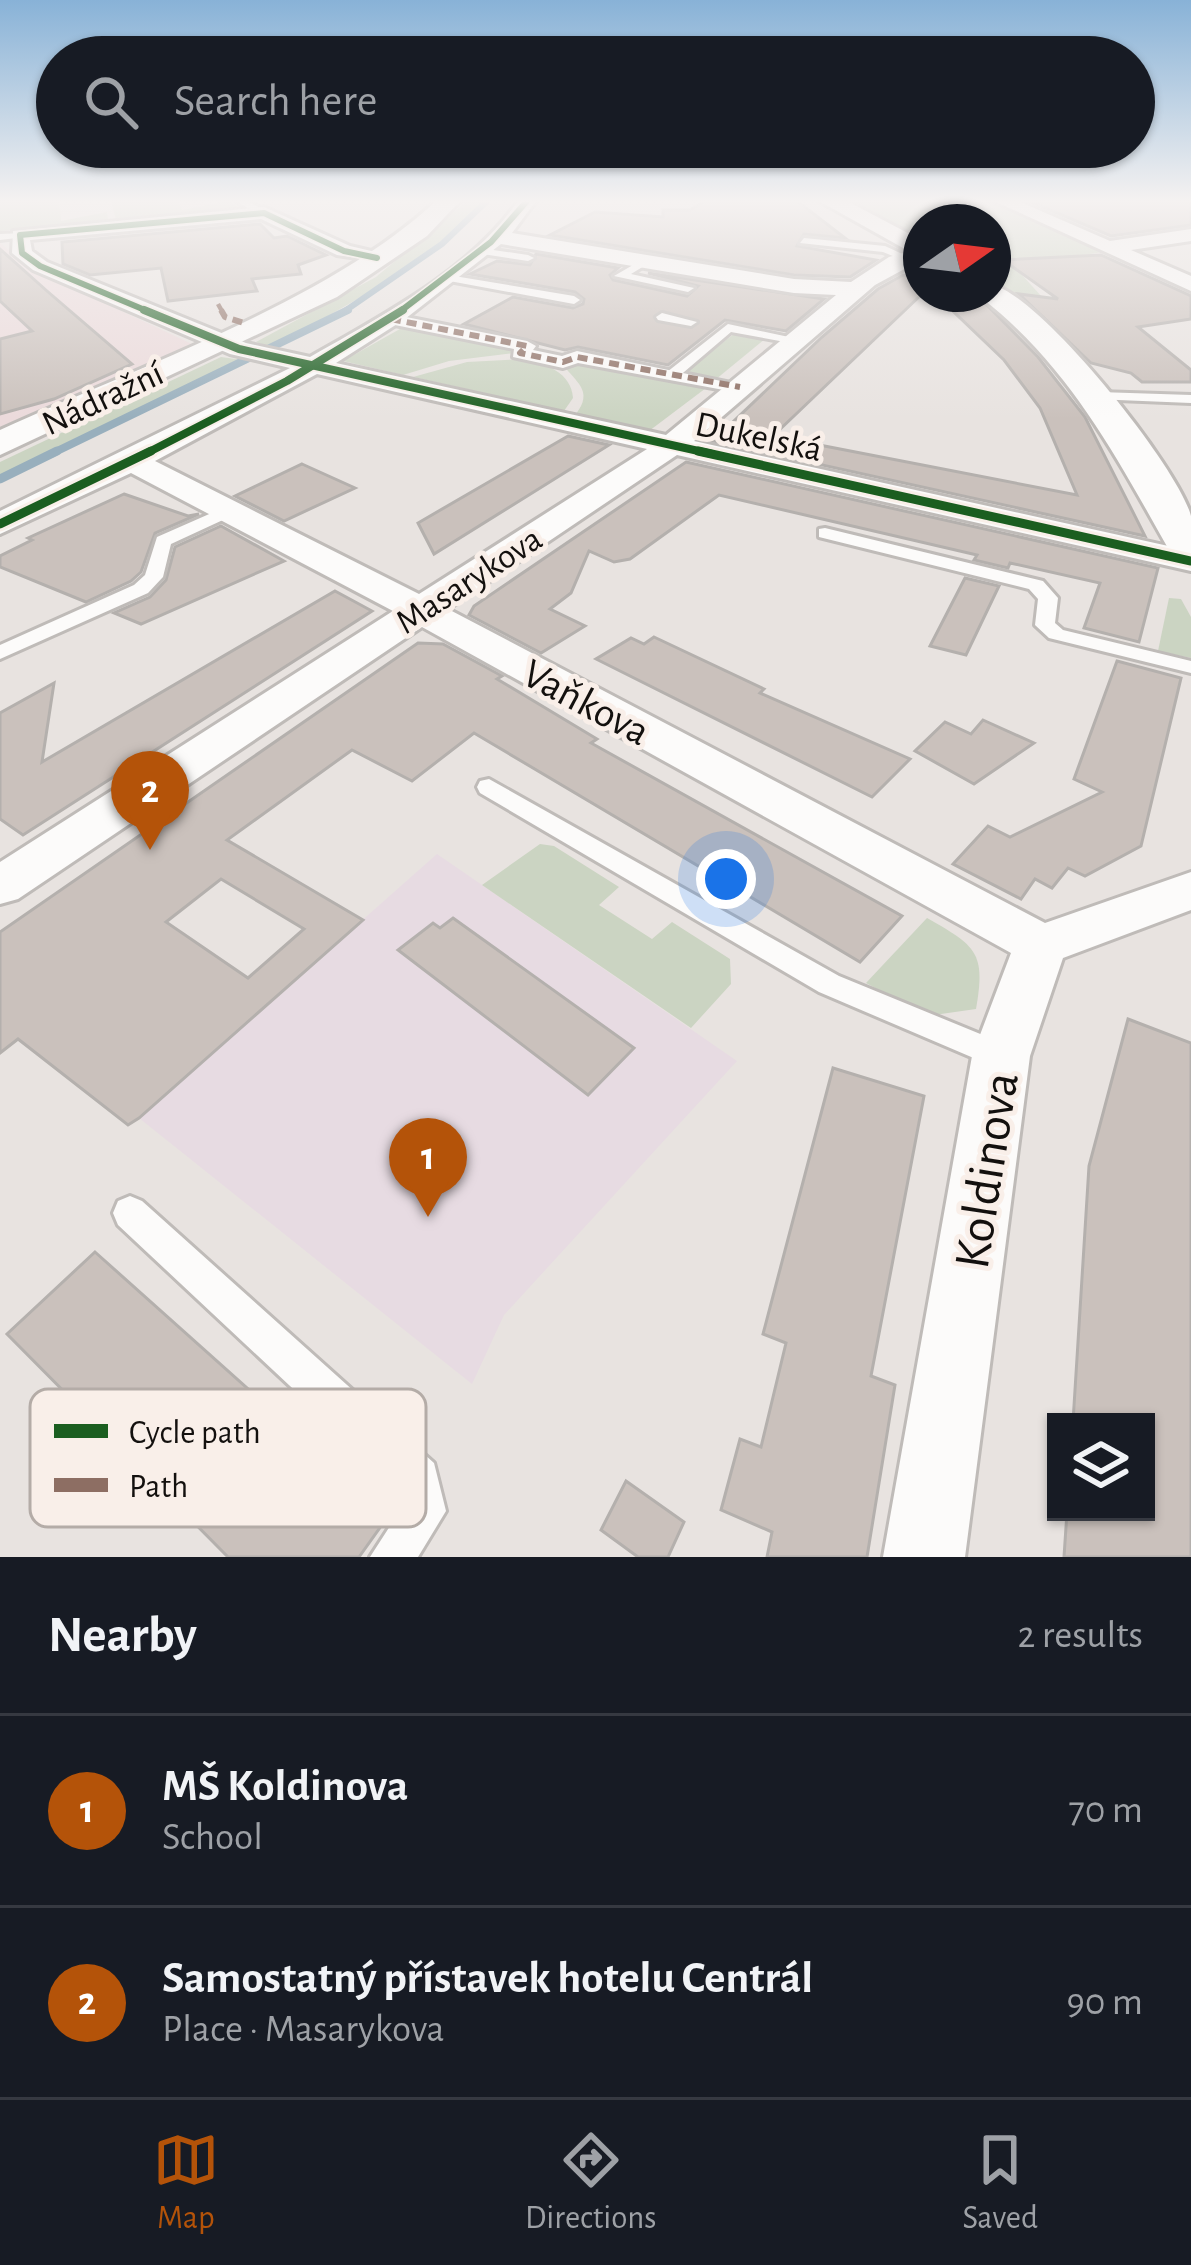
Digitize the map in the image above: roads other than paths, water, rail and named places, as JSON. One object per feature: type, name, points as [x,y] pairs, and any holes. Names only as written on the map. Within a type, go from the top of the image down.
[{"type":"street","name":"Dukelská","points":[[58,274],[229,346],[1191,561]]},
{"type":"street","name":"Nádražní","points":[[0,444],[229,346],[353,274]]},
{"type":"street","points":[[0,524],[130,461],[299,363],[391,319],[453,274]]},
{"type":"street","points":[[720,274],[794,286],[855,289]]},
{"type":"street","name":"Masarykova","points":[[4,879],[670,446],[855,289],[882,274]]},
{"type":"street","points":[[1011,307],[1045,334],[1099,396],[1191,550]]},
{"type":"street","points":[[391,319],[527,346],[520,353],[552,360],[578,357],[740,387]]},
{"type":"street","name":"Vaňkova","points":[[130,461],[232,509],[1041,945]]},
{"type":"street","points":[[1041,945],[1191,890]]},
{"type":"street","name":"Koldinova","points":[[924,1557],[1001,1056],[1041,945]]},
{"type":"lane","points":[[625,274],[620,277],[688,288]]},
{"type":"lane","points":[[448,278],[574,300]]},
{"type":"lane","points":[[662,316],[691,322]]},
{"type":"lane","points":[[672,375],[725,327],[796,340]]},
{"type":"lane","points":[[1099,396],[1191,399]]},
{"type":"lane","points":[[0,653],[141,589],[154,577],[163,542],[232,509]]},
{"type":"lane","points":[[825,533],[1036,585],[1048,598],[1045,625],[1056,634],[1191,667]]},
{"type":"lane","points":[[489,787],[829,984],[1001,1056]]},
{"type":"lane","points":[[130,1213],[322,1389]]},
{"type":"lane","points":[[392,1557],[414,1527]]},
{"type":"waterway","points":[[342,313],[399,274]]},
{"type":"waterway","points":[[342,313],[348,310]]},
{"type":"waterway","points":[[51,454],[342,313]]},
{"type":"waterway","points":[[0,479],[57,451]]},
{"type":"place","name":"Samostatný přístavek hotelu Centrál","points":[[150,850]]},
{"type":"place","name":"MŠ Koldinova","points":[[428,1217]]}]
